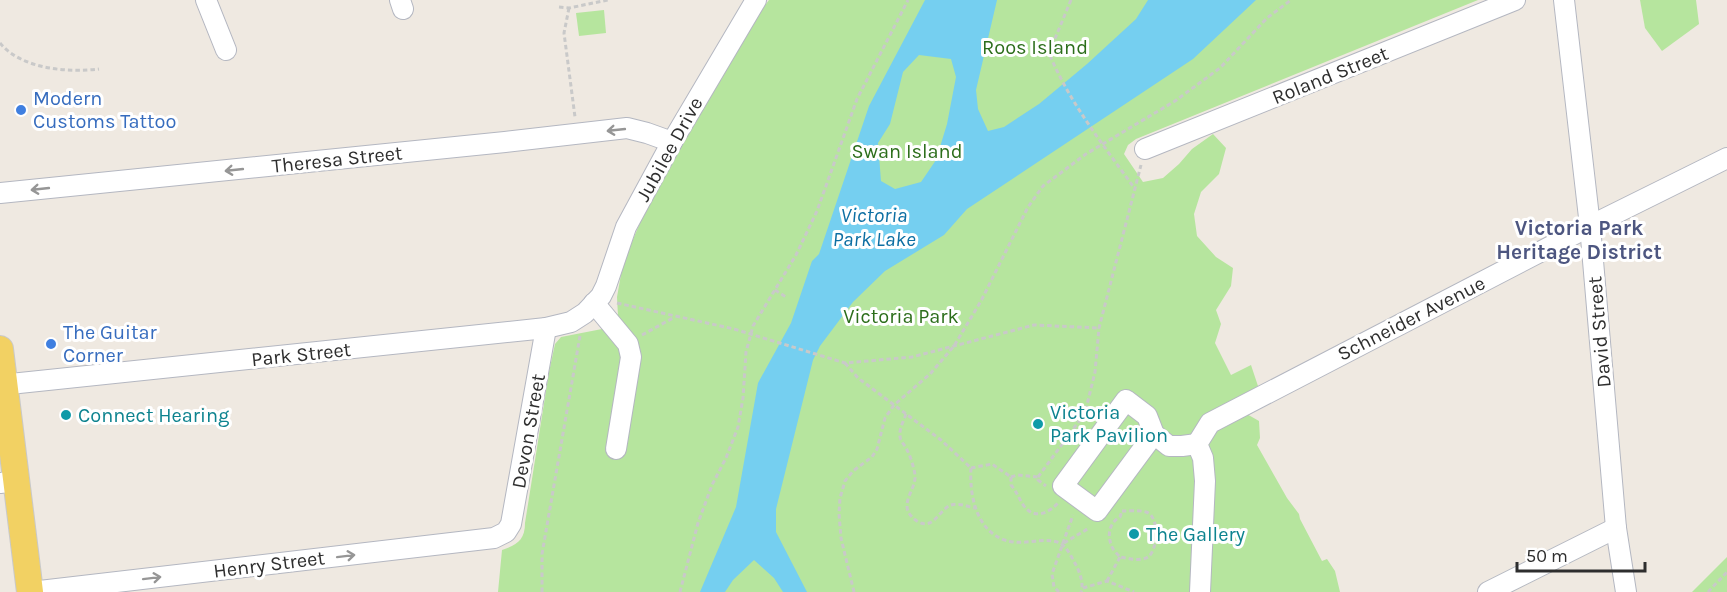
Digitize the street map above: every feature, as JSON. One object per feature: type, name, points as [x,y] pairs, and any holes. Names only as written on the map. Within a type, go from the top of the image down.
[{"type":"main road","points":[[0,349],[8,482],[31,592]]},
{"type":"street","points":[[206,0],[226,50]]},
{"type":"street","name":"Jubilee Drive","points":[[594,303],[606,286],[626,227],[672,142],[756,0]]},
{"type":"street","name":"Roland Street","points":[[1145,149],[1515,0]]},
{"type":"street","name":"David Street","points":[[1564,0],[1590,226],[1617,528],[1626,592]]},
{"type":"street","name":"Theresa Street","points":[[0,193],[627,128],[672,142]]},
{"type":"street","name":"Schneider Avenue","points":[[1197,444],[1210,423],[1225,414],[1727,158]]},
{"type":"street","points":[[594,303],[627,344],[631,357],[616,449]]},
{"type":"street","name":"Park Street","points":[[2,385],[546,328],[571,321],[585,314],[594,303]]},
{"type":"street","name":"Devon Street","points":[[506,532],[511,524],[546,328]]},
{"type":"street","points":[[1154,434],[1097,511],[1063,486],[1126,400],[1148,416],[1154,434],[1169,446],[1197,444],[1203,458],[1205,481],[1200,592]]},
{"type":"street","points":[[1488,592],[1617,528]]},
{"type":"street","name":"Henry Street","points":[[31,592],[494,538],[506,532]]},
{"type":"path","points":[[559,7],[568,8],[608,0]]},
{"type":"path","points":[[680,592],[698,523],[738,427],[750,335],[756,320],[796,255],[817,211],[857,99],[908,0]]},
{"type":"path","points":[[1071,0],[1049,53],[1059,77],[1135,189]]},
{"type":"path","points":[[854,592],[841,538],[840,498],[845,481],[853,471],[872,458],[885,418],[894,405],[930,374],[954,346],[981,301],[1028,207],[1043,186],[1086,154],[1175,101],[1220,69],[1267,18],[1291,0]]},
{"type":"path","points":[[568,8],[564,33],[577,134]]},
{"type":"path","points":[[0,44],[8,53],[55,70],[99,69]]},
{"type":"path","points":[[1011,477],[1017,475],[1038,477],[1089,406],[1099,328],[1145,149]]},
{"type":"path","points":[[775,290],[786,297]]},
{"type":"path","points":[[615,302],[734,329],[845,363],[912,357],[1034,325],[1099,328]]},
{"type":"path","points":[[627,344],[674,317]]},
{"type":"path","points":[[542,592],[542,554],[580,335]]},
{"type":"path","points":[[845,363],[858,378],[941,440],[971,468]]},
{"type":"path","points":[[906,414],[899,433],[900,439],[906,446],[915,475],[907,506],[909,514],[915,521],[927,524],[935,520],[951,505],[958,504],[974,508]]},
{"type":"path","points":[[971,468],[992,464],[1011,477]]},
{"type":"path","points":[[971,468],[970,482],[974,508],[983,524],[996,536],[1013,542],[1050,541],[1062,544],[1072,556],[1079,571],[1082,590],[1107,581],[1120,557]]},
{"type":"path","points":[[1011,477],[1011,486],[1017,492],[1025,508],[1031,512],[1047,513],[1061,498]]},
{"type":"path","points":[[1059,592],[1054,587],[1052,574],[1075,509]]},
{"type":"path","points":[[1122,511],[1146,512],[1151,515],[1155,523],[1155,547],[1149,557],[1140,560],[1120,557],[1111,544],[1110,527],[1114,520],[1120,517],[1122,511]]},
{"type":"path","points":[[1062,544],[1096,523]]},
{"type":"path","points":[[1708,592],[1727,572]]},
{"type":"path","points":[[1107,581],[1134,592]]},
{"type":"green space","name":"Victoria Park","points":[[769,0],[1478,0],[1136,139],[1128,145],[1124,154],[1143,182],[1163,178],[1192,149],[1213,134],[1226,148],[1219,174],[1201,192],[1194,214],[1197,236],[1216,257],[1233,268],[1231,286],[1216,310],[1221,324],[1215,343],[1231,375],[1251,365],[1258,386],[1232,401],[1245,413],[1259,421],[1260,438],[1257,445],[1287,498],[1299,514],[1322,561],[1327,559],[1335,571],[1340,592],[498,592],[502,550],[516,544],[524,534],[555,344],[561,337],[602,329],[618,316],[617,297],[623,263],[645,211],[746,30]]},
{"type":"green space","points":[[1640,0],[1696,0],[1699,24],[1662,51],[1645,28]]},
{"type":"green space","points":[[604,10],[606,33],[579,36],[576,13]]},
{"type":"green space","points":[[1727,557],[1727,592],[1692,592]]},
{"type":"water","name":"Victoria Park Lake","points":[[925,0],[997,0],[976,90],[978,109],[988,131],[1004,127],[1039,104],[1136,19],[1148,0],[1256,0],[1193,59],[967,209],[944,235],[885,271],[853,302],[820,346],[813,360],[776,509],[776,532],[807,592],[783,592],[774,578],[754,560],[733,580],[725,592],[700,592],[736,507],[758,383],[791,323],[812,261],[819,254],[869,106]],"holes":[[[919,55],[951,59],[956,77],[947,124],[936,160],[921,182],[895,189],[881,181],[878,143],[890,124],[903,72]]]},
{"type":"place","name":"Modern Customs Tattoo","points":[[21,110]]},
{"type":"place","name":"The Guitar Corner","points":[[51,344]]},
{"type":"place","name":"Connect Hearing","points":[[66,415]]},
{"type":"place","name":"Victoria Park Pavilion","points":[[1038,424]]},
{"type":"place","name":"The Gallery","points":[[1134,534]]},
{"type":"district","name":"Victoria Park Heritage District","points":[[1579,240]]},
{"type":"park label","name":"Roos Island","points":[[1035,47]]},
{"type":"park label","name":"Swan Island","points":[[907,151]]}]
